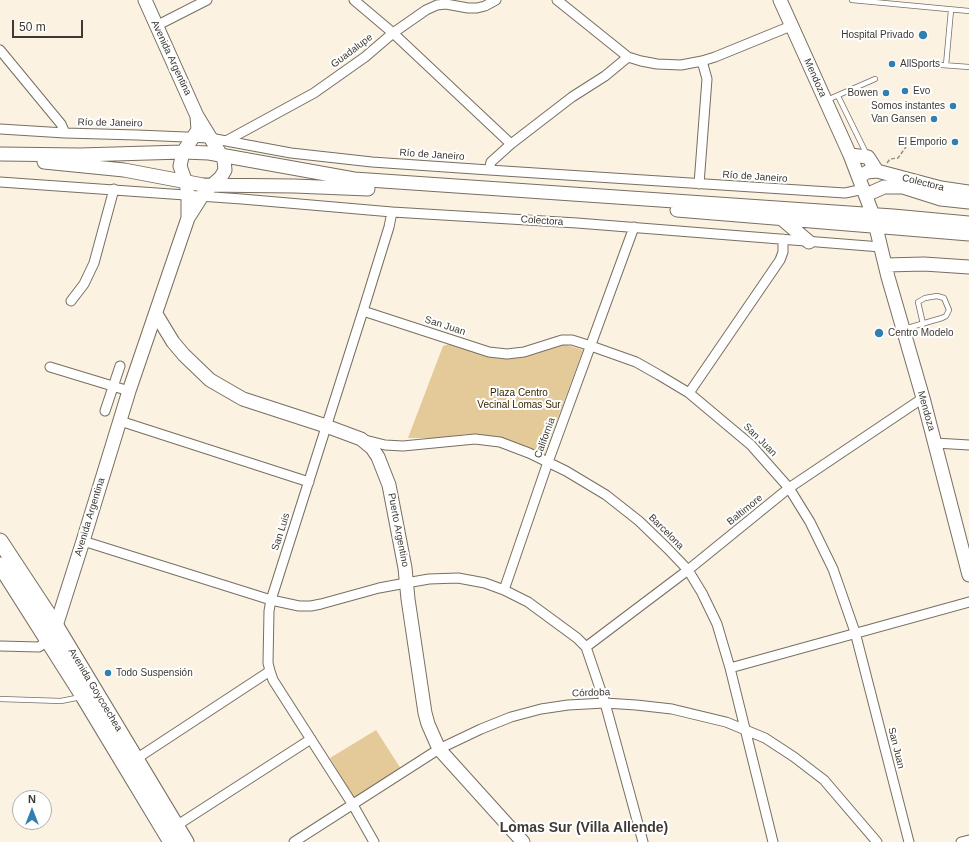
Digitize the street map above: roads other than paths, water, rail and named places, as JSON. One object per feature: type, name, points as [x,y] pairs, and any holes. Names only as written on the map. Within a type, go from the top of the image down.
[{"type":"main road","name":"Avenida Argentina","points":[[145,0],[197,116],[221,154]]},
{"type":"main road","name":"Mendoza","points":[[780,0],[850,155],[875,221],[902,330],[923,398],[969,575]]},
{"type":"main road","points":[[187,189],[180,166],[183,152],[198,130],[197,116]]},
{"type":"main road","points":[[0,154],[80,155],[183,152],[221,154],[354,179],[875,221],[969,234]]},
{"type":"main road","points":[[211,186],[221,177],[225,170],[224,160],[221,154]]},
{"type":"main road","points":[[850,155],[868,157],[881,168]]},
{"type":"main road","points":[[0,158],[124,170],[187,189],[211,186],[294,186],[425,190],[782,219],[969,223]]},
{"type":"main road","points":[[863,187],[867,172],[881,168]]},
{"type":"main road","name":"Colectora","points":[[881,168],[941,188],[969,192]]},
{"type":"main road","name":"Avenida Argentina","points":[[48,641],[56,626],[129,392],[188,218],[202,196],[211,186]]},
{"type":"main road","name":"Colectora","points":[[863,187],[903,187],[941,199],[969,202]]},
{"type":"main road","name":"Avenida Argentina","points":[[187,189],[188,218]]},
{"type":"main road","points":[[782,219],[809,242]]},
{"type":"main road","points":[[886,265],[924,264],[969,267]]},
{"type":"main road","name":"Puerto Argentino","points":[[156,314],[173,342],[210,380],[243,399],[361,439],[372,448],[386,475],[405,568],[425,713],[428,724],[439,749],[523,842]]},
{"type":"main road","name":"Avenida Goycoechea","points":[[0,541],[56,626],[186,842]]},
{"type":"main road","name":"Avenida Goycoechea","points":[[0,565],[83,696],[171,842]]},
{"type":"street","points":[[156,26],[207,0]]},
{"type":"street","points":[[354,0],[393,32],[511,144]]},
{"type":"street","name":"Guadalupe","points":[[226,141],[314,93],[365,57],[393,32],[426,10],[437,5],[446,4],[477,8],[485,6],[496,0]]},
{"type":"street","points":[[557,0],[628,57],[657,64],[681,65],[715,58],[791,26]]},
{"type":"street","points":[[0,50],[61,124],[65,133]]},
{"type":"street","points":[[488,170],[491,162],[511,144],[572,97],[606,76],[628,57]]},
{"type":"street","points":[[699,184],[707,79],[702,61]]},
{"type":"street","name":"Río de Janeiro","points":[[0,129],[65,133],[210,138],[291,153],[372,162],[488,170],[845,193],[863,187]]},
{"type":"street","points":[[0,182],[114,189],[187,189],[202,196]]},
{"type":"street","points":[[71,301],[84,284],[94,263],[114,189]]},
{"type":"street","name":"Colectora","points":[[202,196],[392,212],[634,227],[881,247]]},
{"type":"street","name":"San Luis","points":[[374,842],[353,804],[273,680],[270,671],[269,618],[271,600],[363,311],[389,227],[392,212]]},
{"type":"street","name":"California","points":[[504,590],[548,462],[634,227]]},
{"type":"street","points":[[689,393],[780,260],[783,252],[783,239]]},
{"type":"street","name":"San Juan","points":[[363,311],[489,352],[507,354],[524,352],[562,340],[572,340],[591,346],[636,362],[689,393],[751,445],[789,488],[810,522],[833,569],[856,632],[909,842]]},
{"type":"street","points":[[105,411],[120,366]]},
{"type":"street","points":[[50,367],[129,392]]},
{"type":"street","name":"Baltimore","points":[[586,647],[688,570],[789,488],[923,398]]},
{"type":"street","points":[[120,421],[309,482]]},
{"type":"street","name":"Barcelona","points":[[361,439],[385,445],[403,446],[475,439],[500,442],[529,453],[566,471],[612,499],[639,521],[688,570],[702,593],[717,624],[730,668],[744,730],[773,842]]},
{"type":"street","points":[[935,443],[969,445]]},
{"type":"street","points":[[83,541],[271,600],[299,606],[311,606],[379,588],[406,583],[429,579],[458,578],[485,583],[504,590],[528,602],[578,638],[586,647],[605,703],[643,842]]},
{"type":"street","points":[[730,668],[969,602]]},
{"type":"street","points":[[0,646],[39,647],[48,641]]},
{"type":"street","points":[[136,759],[270,671]]},
{"type":"street","name":"Córdoba","points":[[294,842],[439,749],[511,717],[540,709],[568,705],[605,703],[672,709],[726,722],[765,738],[794,757],[824,780],[877,842]]},
{"type":"street","points":[[176,826],[311,739]]},
{"type":"street","points":[[961,842],[969,840]]},
{"type":"lane","points":[[852,0],[969,11]]},
{"type":"lane","points":[[946,66],[951,10]]},
{"type":"lane","points":[[915,63],[969,67]]},
{"type":"lane","points":[[825,101],[875,79]]},
{"type":"lane","points":[[838,96],[868,157]]},
{"type":"lane","points":[[902,330],[923,324],[942,318],[946,316],[949,310],[944,298],[937,296],[925,298],[918,302],[923,324]]},
{"type":"lane","points":[[0,699],[61,701],[83,696]]},
{"type":"place","name":"Hospital Privado","points":[[923,35]]},
{"type":"place","name":"AllSports","points":[[892,64]]},
{"type":"place","name":"Evo","points":[[905,91]]},
{"type":"place","name":"Bowen","points":[[886,93]]},
{"type":"place","name":"Somos instantes","points":[[953,106]]},
{"type":"place","name":"Van Gansen","points":[[934,119]]},
{"type":"place","name":"El Emporio","points":[[955,142]]},
{"type":"place","name":"Centro Modelo","points":[[879,333]]},
{"type":"place","name":"Todo Suspensión","points":[[108,673]]},
{"type":"district","name":"Lomas Sur (Villa Allende)","points":[[584,828]]},
{"type":"park label","name":"Plaza Centro Vecinal Lomas Sur","points":[[519,398]]}]
